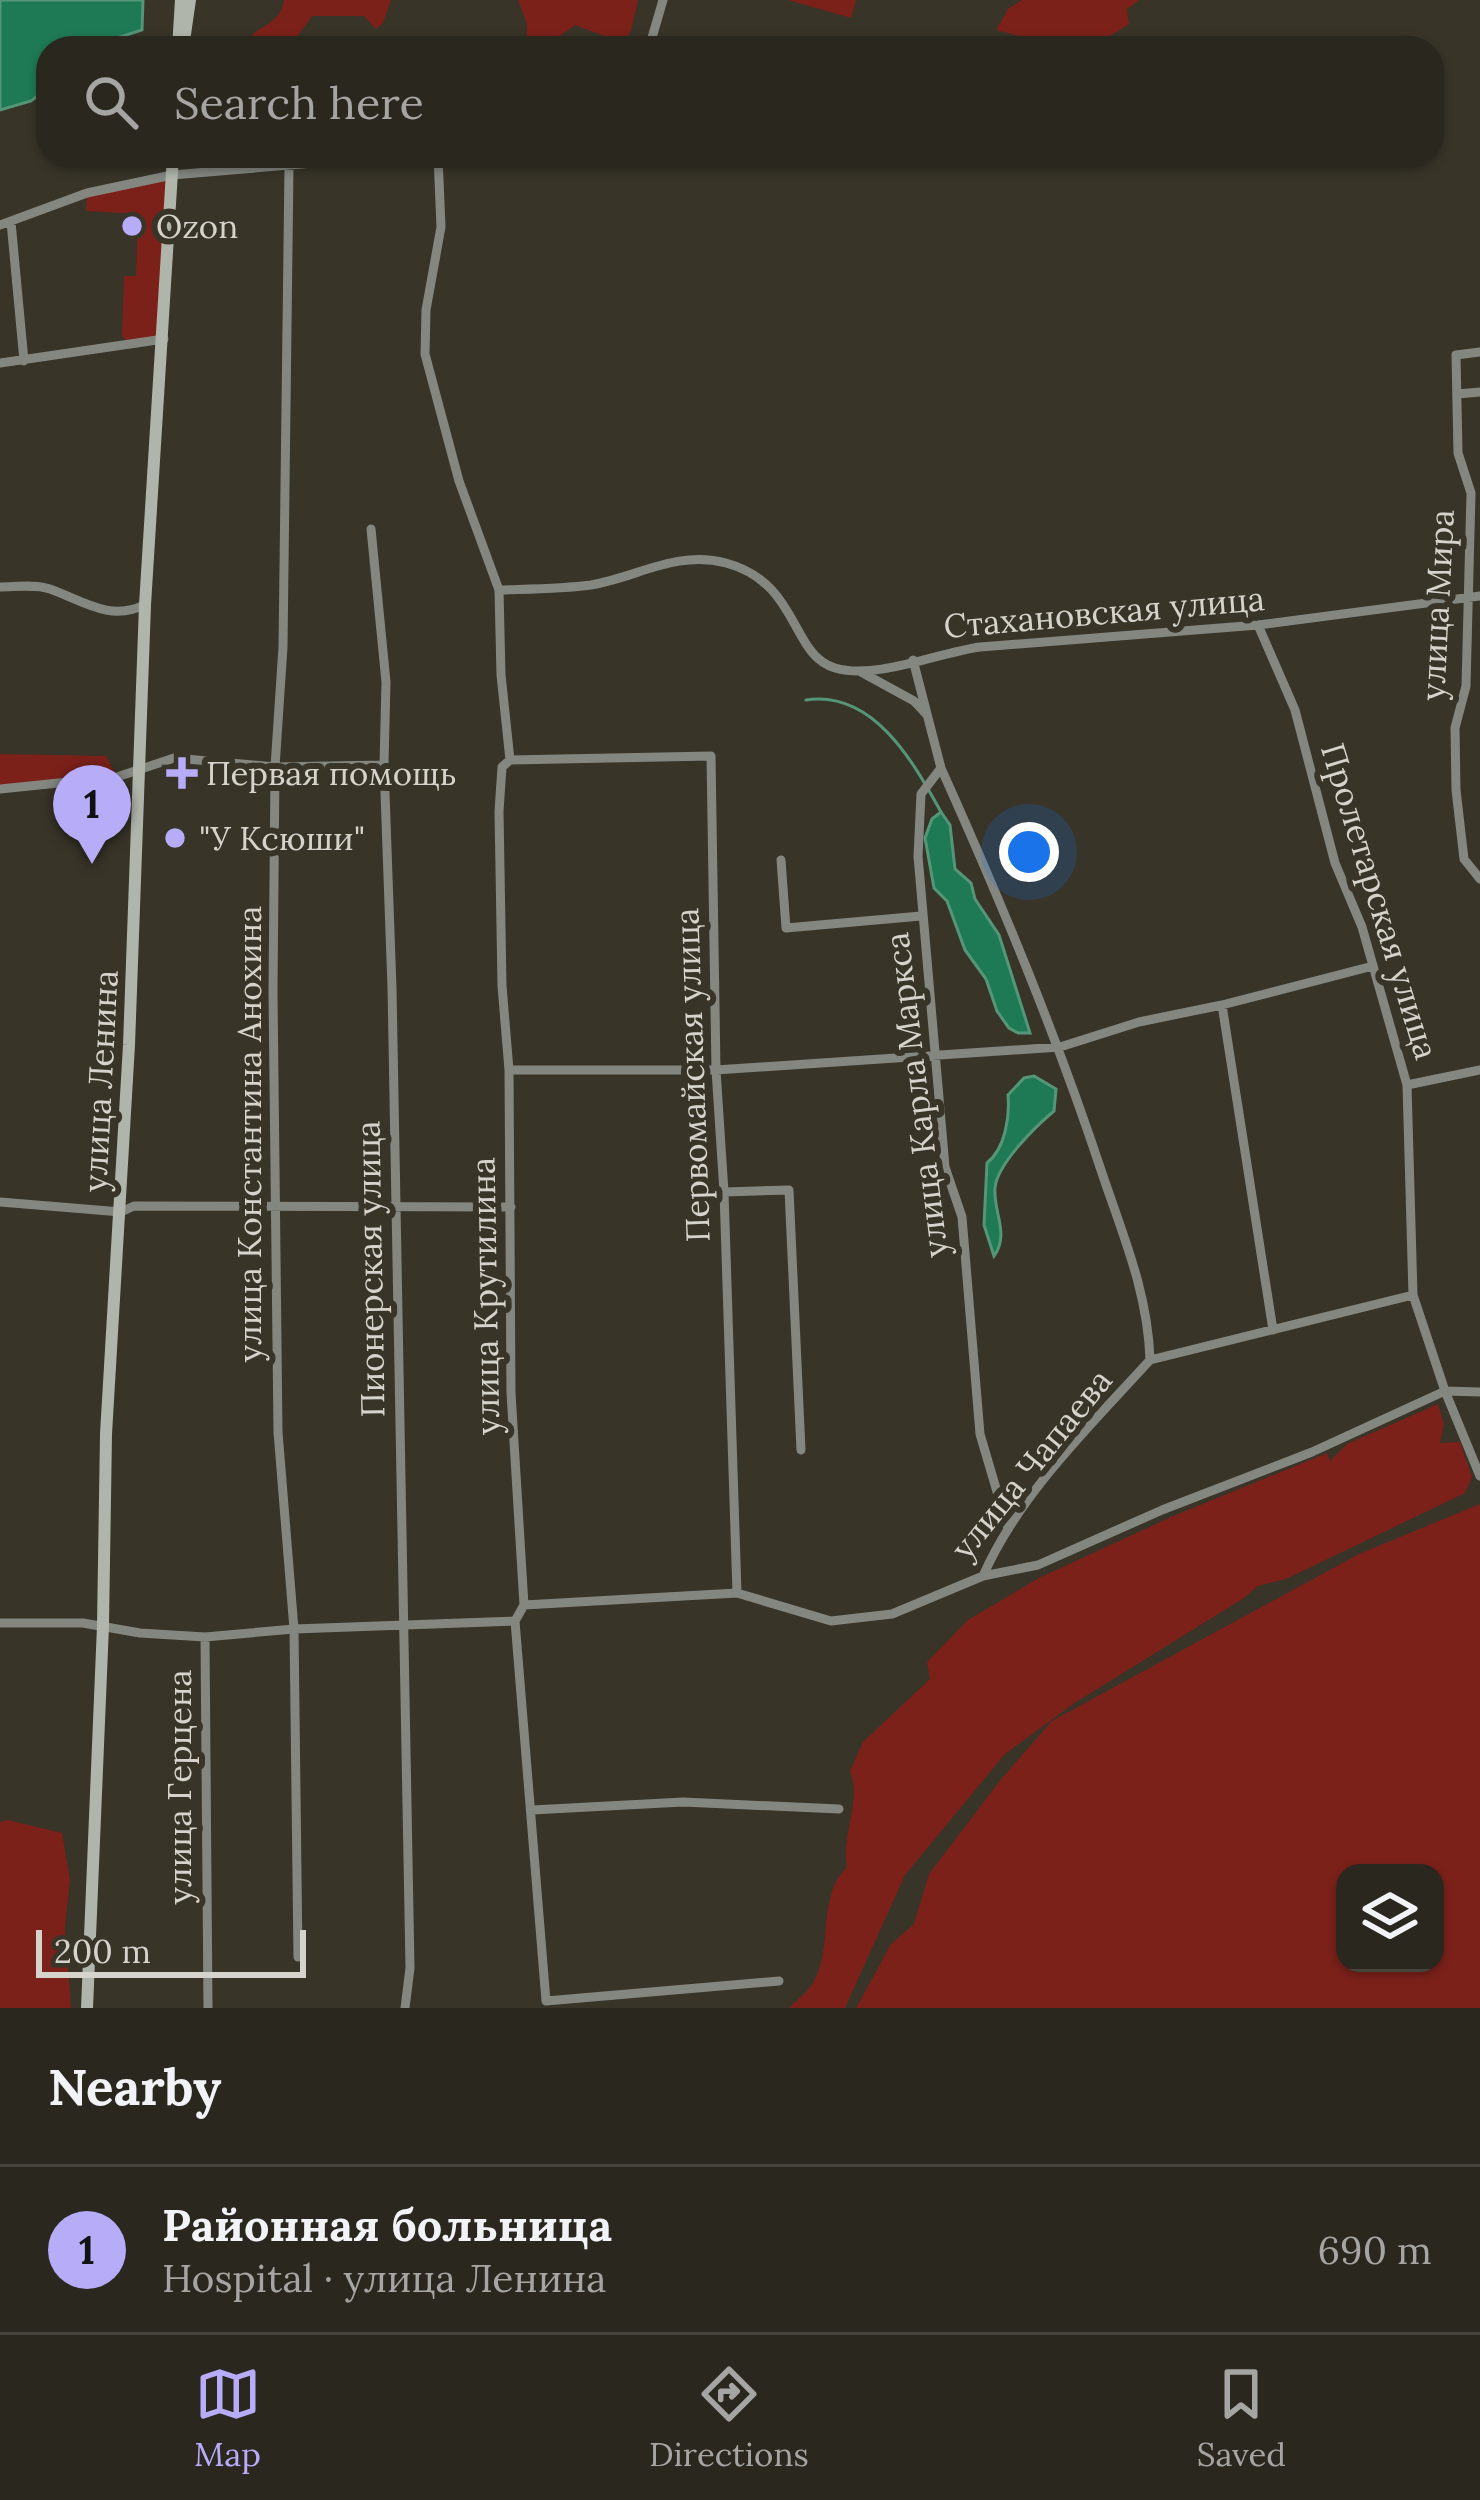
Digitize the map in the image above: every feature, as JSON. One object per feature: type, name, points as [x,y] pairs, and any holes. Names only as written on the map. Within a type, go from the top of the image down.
[{"type":"main road","points":[[181,0],[181,36]]},
{"type":"main road","points":[[183,36],[190,0]]},
{"type":"main road","name":"улица Ленина","points":[[87,2008],[106,1434],[121,1212],[145,605],[172,168]]},
{"type":"street","points":[[652,36],[662,0]]},
{"type":"street","points":[[23,361],[6,223],[87,193],[172,175],[275,168]]},
{"type":"street","name":"улица Константина Анохина","points":[[290,168],[283,647],[275,767],[275,1207],[278,1432],[294,1629],[298,1957]]},
{"type":"street","name":"улица Крутилина","points":[[439,168],[441,227],[426,310],[425,354],[458,481],[499,590],[510,760],[502,767],[499,811],[512,1394],[524,1605]]},
{"type":"street","points":[[0,363],[164,339]]},
{"type":"street","name":"улица Мира","points":[[1480,352],[1456,355],[1458,452],[1471,493],[1466,686],[1455,728],[1464,860],[1480,879]]},
{"type":"street","points":[[1457,394],[1480,392]]},
{"type":"street","name":"Пионерская улица","points":[[371,529],[386,682],[410,1968],[405,2008]]},
{"type":"street","points":[[499,590],[595,584],[675,559],[721,562],[746,570],[772,588],[817,659],[835,669],[856,669],[914,701],[928,716]]},
{"type":"street","points":[[0,587],[48,588],[96,609],[145,605]]},
{"type":"street","name":"Стахановская улица","points":[[856,669],[878,671],[980,647],[1258,626],[1480,596]]},
{"type":"street","name":"Пролетарская улица","points":[[1258,626],[1295,710],[1335,863],[1373,966],[1407,1085],[1413,1295],[1480,1476]]},
{"type":"street","points":[[914,660],[940,768],[1060,1047],[1135,1264],[1149,1319],[1150,1360],[1413,1295]]},
{"type":"street","name":"Первомайская улица","points":[[510,760],[711,756],[716,1070],[737,1593]]},
{"type":"street","points":[[0,789],[117,777],[174,758],[275,767],[384,765]]},
{"type":"street","name":"улица Карла Маркса","points":[[940,768],[921,794],[921,916],[945,1167],[962,1217],[980,1434],[1008,1529]]},
{"type":"street","points":[[782,860],[786,928],[921,916]]},
{"type":"street","points":[[508,1070],[716,1070],[1060,1047],[1139,1022],[1373,966]]},
{"type":"street","points":[[1222,1005],[1273,1330]]},
{"type":"street","points":[[1407,1085],[1480,1070]]},
{"type":"street","points":[[724,1192],[789,1190],[801,1450]]},
{"type":"street","points":[[0,1202],[121,1212],[134,1206],[511,1207]]},
{"type":"street","name":"улица Чапаева","points":[[524,1605],[737,1593],[830,1622],[892,1614],[932,1601],[983,1576],[1008,1529],[1070,1449],[1150,1360]]},
{"type":"street","points":[[983,1576],[1038,1565],[1312,1452],[1445,1391],[1480,1392]]},
{"type":"street","points":[[524,1605],[515,1621],[546,2001],[779,1981]]},
{"type":"street","points":[[0,1623],[83,1622],[140,1633],[205,1637],[515,1621]]},
{"type":"street","name":"улица Герцена","points":[[205,1637],[208,2008]]},
{"type":"street","points":[[532,1810],[682,1802],[839,1809]]},
{"type":"shaded area","points":[[0,0],[143,0],[142,30],[123,36],[36,36],[36,97],[0,110]]},
{"type":"shaded area","points":[[284,0],[391,0],[376,29],[364,16],[312,16],[298,36],[251,36],[282,9]]},
{"type":"shaded area","points":[[518,0],[638,0],[628,36],[604,36],[575,25],[560,36],[527,36]]},
{"type":"shaded area","points":[[788,0],[856,0],[851,18]]},
{"type":"shaded area","points":[[1022,0],[1139,0],[1127,9],[1129,24],[1110,36],[1019,36],[996,30],[1008,9]]},
{"type":"shaded area","points":[[172,175],[164,339],[127,342],[122,336],[124,276],[136,276],[138,214],[86,211],[87,193]]},
{"type":"shaded area","points":[[0,754],[106,756],[117,777],[0,789]]},
{"type":"shaded area","points":[[941,812],[950,825],[955,869],[971,883],[975,899],[999,935],[1030,1033],[1009,1028],[997,1011],[986,979],[965,950],[947,901],[934,888],[925,838],[932,819]]},
{"type":"shaded area","points":[[1034,1076],[1056,1089],[1054,1111],[1018,1146],[997,1178],[1001,1239],[994,1256],[984,1225],[987,1163],[1005,1132],[1008,1095],[1024,1078]]},
{"type":"shaded area","points":[[1438,1404],[1444,1424],[1440,1443],[1460,1442],[1472,1477],[1465,1493],[1286,1579],[1258,1586],[1073,1704],[1005,1754],[905,1875],[845,2008],[789,2008],[810,1987],[820,1965],[828,1906],[847,1867],[854,1795],[850,1771],[863,1742],[930,1679],[927,1662],[968,1620],[1039,1578],[1171,1517],[1327,1453],[1330,1461],[1347,1444]]},
{"type":"shaded area","points":[[1480,1504],[1480,2008],[856,2008],[891,1944],[914,1924],[929,1874],[1052,1721],[1359,1554]]},
{"type":"shaded area","points":[[0,1822],[62,1833],[70,1880],[65,1927],[71,2008],[0,2008]]},
{"type":"waterway","points":[[806,700],[830,700],[871,718],[904,752],[941,812]]},
{"type":"place","name":"Ozon","points":[[132,226]]},
{"type":"place","name":"Первая помощь","points":[[182,773]]},
{"type":"place","name":"\"У Ксюши\"","points":[[175,838]]},
{"type":"place","name":"Районная больница","points":[[92,864]]}]
